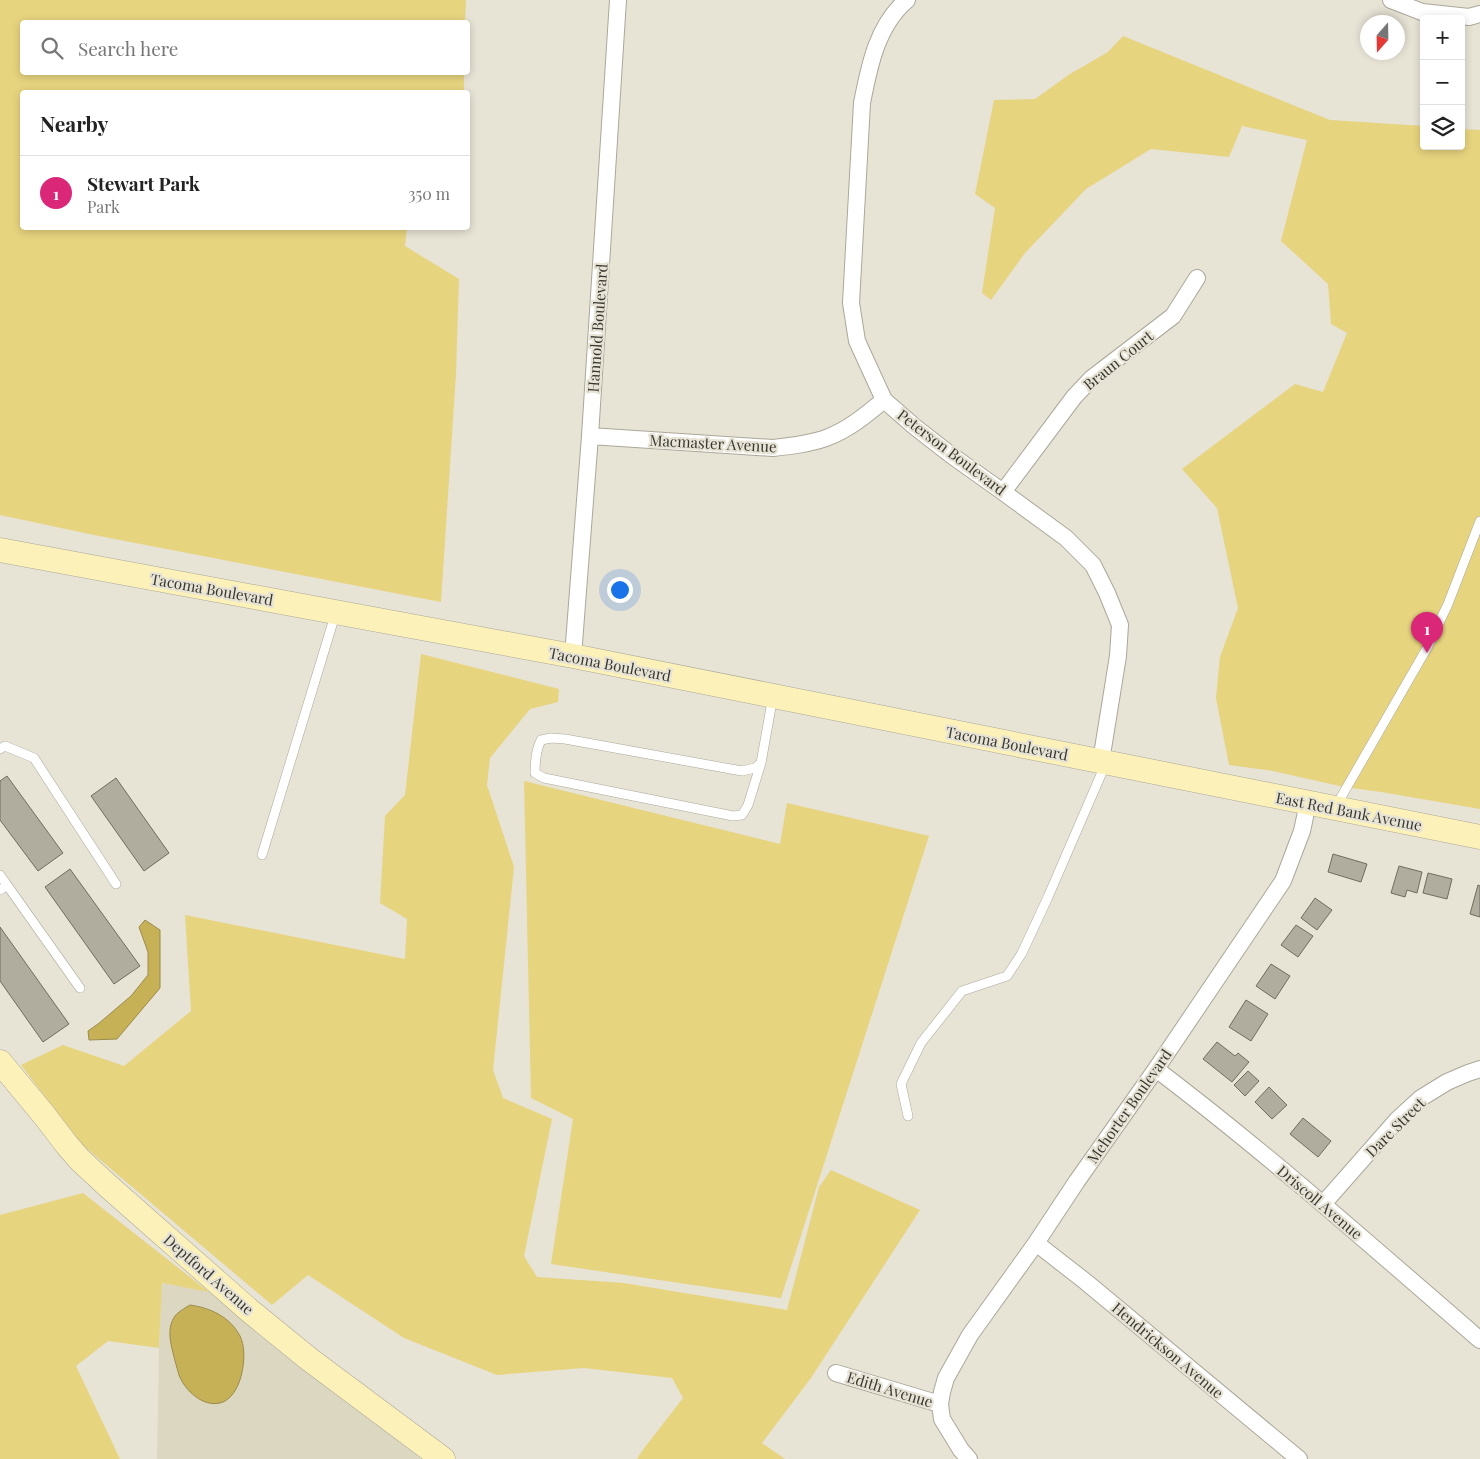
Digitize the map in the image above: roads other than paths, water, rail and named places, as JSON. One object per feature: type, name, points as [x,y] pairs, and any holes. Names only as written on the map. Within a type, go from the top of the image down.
[{"type":"street","name":"Hannold Boulevard","points":[[573,656],[590,436],[618,0]]},
{"type":"street","name":"Peterson Boulevard","points":[[907,0],[897,9],[879,39],[862,103],[851,303],[857,341],[884,400],[944,450],[1066,538],[1093,565],[1120,625],[1118,656],[1104,762]]},
{"type":"street","points":[[1391,0],[1422,12],[1469,17],[1480,14]]},
{"type":"street","name":"Braun Court","points":[[1003,492],[1074,397],[1092,378],[1173,316],[1196,278]]},
{"type":"street","name":"Macmaster Avenue","points":[[590,436],[773,448],[800,445],[826,438],[845,430],[884,400]]},
{"type":"street","name":"Tacoma Boulevard","points":[[0,550],[573,656],[1218,785]]},
{"type":"street","name":"East Red Bank Avenue","points":[[1218,785],[1480,837]]},
{"type":"street","name":"Mehorter Boulevard","points":[[940,1404],[946,1378],[970,1335],[1036,1244],[1077,1181],[1283,881],[1302,831],[1308,803]]},
{"type":"street","name":"Deptford Avenue","points":[[0,1062],[67,1146],[108,1186],[250,1311],[324,1370],[443,1459]]},
{"type":"street","name":"Driscoll Avenue","points":[[1156,1068],[1204,1105],[1323,1204],[1480,1340]]},
{"type":"street","name":"Dare Street","points":[[1323,1204],[1397,1120],[1421,1098],[1447,1082],[1480,1069]]},
{"type":"street","name":"Hendrickson Avenue","points":[[1036,1244],[1086,1282],[1299,1459]]},
{"type":"street","name":"Edith Avenue","points":[[836,1372],[940,1404],[942,1419],[961,1450],[969,1459]]},
{"type":"lane","points":[[1335,808],[1426,648],[1448,604],[1480,521]]},
{"type":"lane","points":[[262,855],[336,612]]},
{"type":"lane","points":[[761,763],[754,768],[742,771],[551,738],[541,740],[538,746],[535,773],[544,778],[733,816],[742,814],[748,805],[761,763],[773,696]]},
{"type":"lane","points":[[0,749],[5,746],[34,758],[116,884]]},
{"type":"lane","points":[[908,1116],[901,1084],[921,1043],[962,991],[1007,976],[1022,953],[1048,898],[1104,762]]},
{"type":"lane","points":[[0,875],[3,888],[80,988]]},
{"type":"place","name":"Stewart Park","points":[[1427,653]]}]
